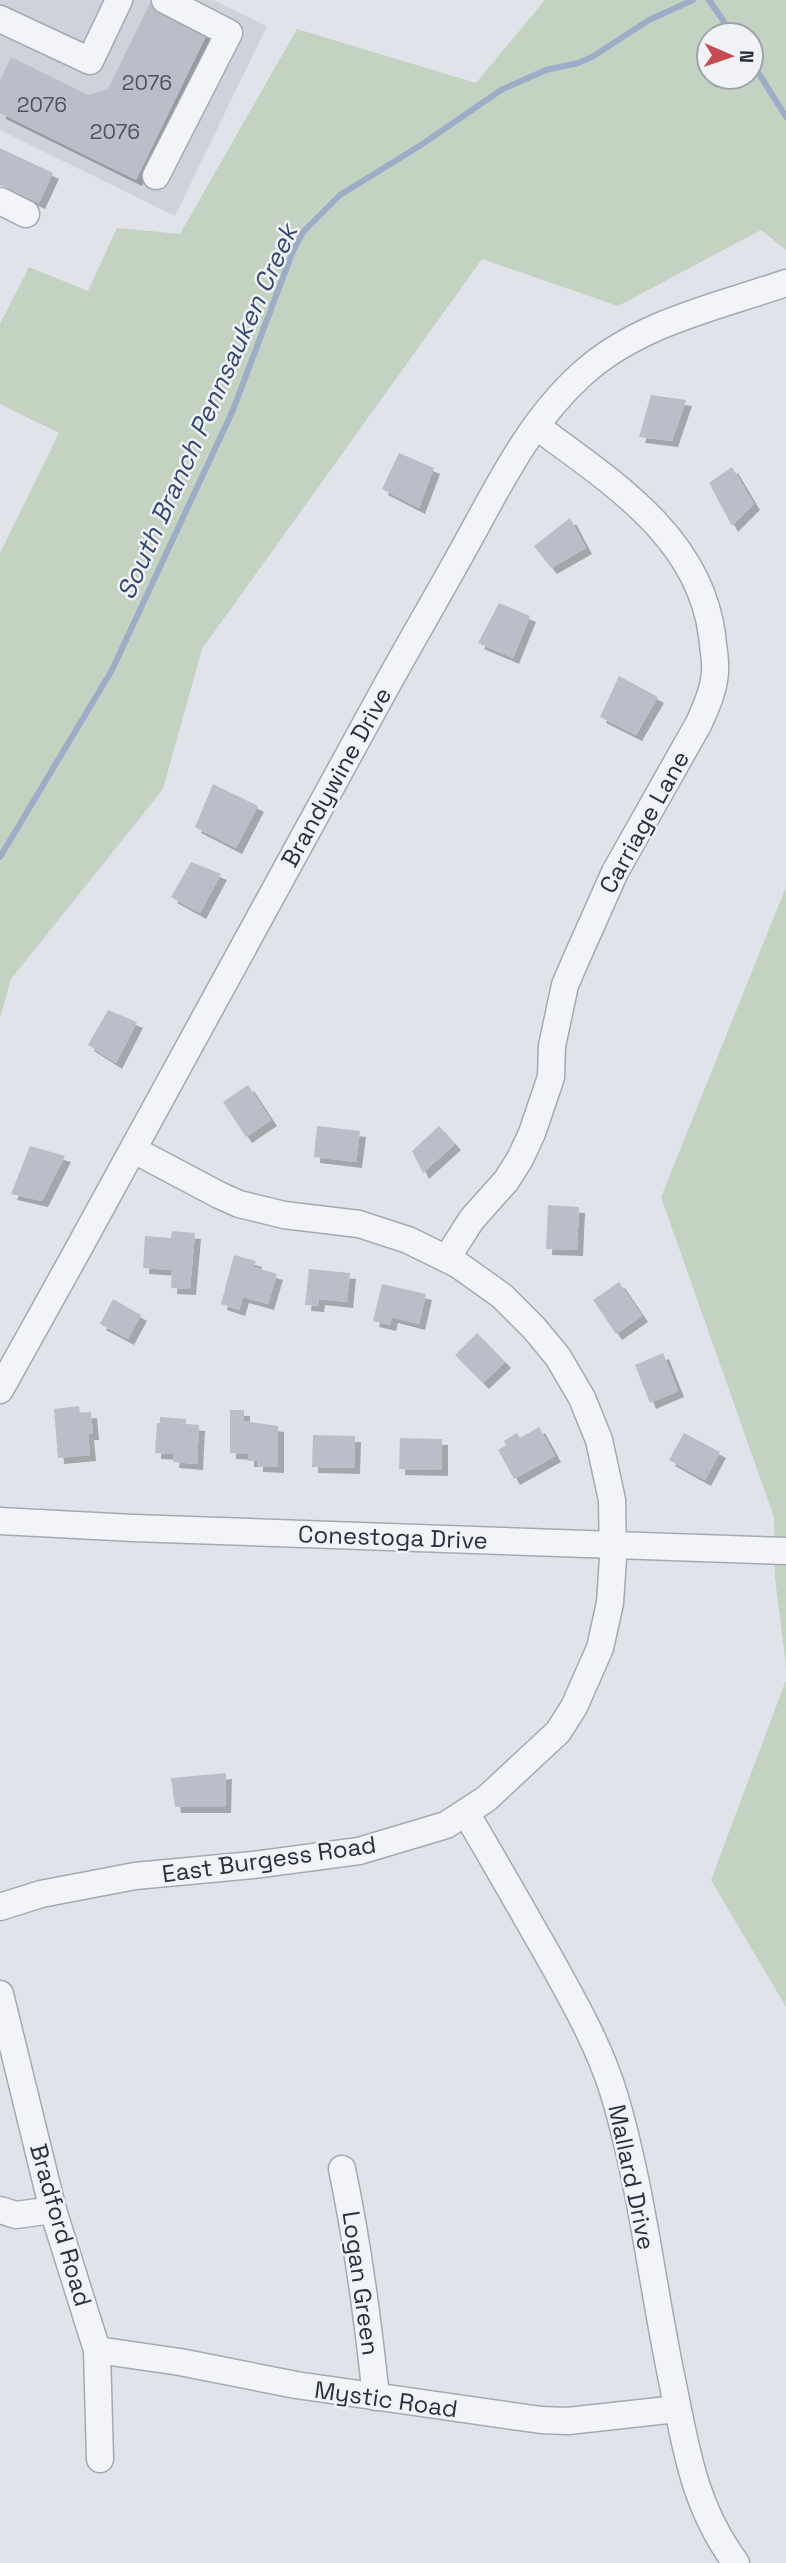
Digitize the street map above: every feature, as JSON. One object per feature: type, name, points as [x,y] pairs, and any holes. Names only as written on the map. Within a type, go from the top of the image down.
[{"type":"street","points":[[0,9],[5,0]]},
{"type":"street","points":[[0,19],[90,61],[119,0]]},
{"type":"street","points":[[156,176],[229,33],[165,0]]},
{"type":"street","points":[[0,201],[26,214]]},
{"type":"street","name":"Brandywine Drive","points":[[0,1390],[134,1150],[398,664],[498,485],[546,410],[584,372],[621,344],[656,327],[786,283]]},
{"type":"street","name":"Carriage Lane","points":[[447,1258],[472,1219],[506,1181],[532,1133],[551,1077],[552,1046],[565,985],[615,872],[699,723],[715,673],[709,617],[695,578],[674,543],[635,502],[536,426]]},
{"type":"street","name":"East Burgess Road","points":[[0,1908],[41,1894],[104,1881],[253,1866],[359,1851],[446,1825],[522,1767],[558,1732],[574,1707],[604,1633],[612,1587],[612,1500],[607,1467],[582,1398],[558,1357],[534,1328],[482,1280],[447,1258],[408,1240],[359,1224],[284,1215],[239,1204],[134,1150]]},
{"type":"street","name":"Conestoga Drive","points":[[0,1521],[786,1551]]},
{"type":"street","name":"Mallard Drive","points":[[466,1812],[561,1980],[604,2064],[622,2125],[640,2207],[691,2473],[712,2526],[736,2563]]},
{"type":"street","name":"Bradford Road","points":[[0,1994],[53,2210],[97,2350],[100,2459]]},
{"type":"street","name":"Logan Green","points":[[342,2169],[351,2212],[376,2397]]},
{"type":"street","points":[[0,2210],[16,2215],[53,2210]]},
{"type":"street","name":"Mystic Road","points":[[97,2350],[376,2397],[541,2420],[568,2421],[677,2409]]},
{"type":"shaded area","points":[[0,0],[213,0],[267,26],[175,216],[0,130]]},
{"type":"green space","points":[[545,0],[786,0],[786,250],[761,230],[618,306],[482,259],[202,649],[163,789],[11,979],[0,1018],[0,553],[59,433],[0,404],[0,324],[29,267],[88,291],[117,228],[180,234],[297,29],[476,83]]},
{"type":"green space","points":[[786,887],[786,1666],[775,1578],[774,1517],[661,1197]]},
{"type":"green space","points":[[786,1680],[786,2007],[711,1880]]},
{"type":"building","points":[[150,3],[208,32],[136,180],[0,113],[0,81],[11,57],[88,95],[108,89]]},
{"type":"building","points":[[0,148],[53,173],[39,203],[0,185]]},
{"type":"building","points":[[651,395],[686,400],[672,441],[639,437]]},
{"type":"building","points":[[399,453],[434,468],[419,508],[382,489]]},
{"type":"building","points":[[732,467],[754,504],[732,526],[709,483]]},
{"type":"building","points":[[570,518],[586,548],[551,568],[534,546]]},
{"type":"building","points":[[499,603],[530,616],[513,658],[478,643]]},
{"type":"building","points":[[619,676],[658,697],[636,735],[600,717]]},
{"type":"building","points":[[213,784],[258,806],[236,848],[195,827]]},
{"type":"building","points":[[191,862],[221,874],[200,913],[171,897]]},
{"type":"building","points":[[108,1010],[137,1022],[116,1063],[88,1045]]},
{"type":"building","points":[[248,1085],[271,1120],[246,1137],[223,1102]]},
{"type":"building","points":[[317,1126],[360,1131],[356,1162],[314,1157]]},
{"type":"building","points":[[439,1126],[455,1144],[423,1173],[412,1151]]},
{"type":"building","points":[[30,1146],[65,1156],[42,1201],[11,1194]]},
{"type":"building","points":[[548,1205],[579,1207],[577,1250],[546,1249]]},
{"type":"building","points":[[172,1231],[195,1233],[190,1289],[171,1288],[172,1270],[143,1268],[145,1236],[171,1238]]},
{"type":"building","points":[[234,1255],[256,1261],[254,1267],[277,1274],[268,1304],[243,1297],[239,1310],[221,1304]]},
{"type":"building","points":[[309,1269],[350,1273],[347,1302],[319,1299],[318,1306],[305,1305]]},
{"type":"building","points":[[619,1282],[642,1316],[616,1334],[593,1300]]},
{"type":"building","points":[[382,1284],[426,1294],[419,1324],[392,1317],[390,1325],[373,1321]]},
{"type":"building","points":[[113,1299],[141,1315],[128,1339],[100,1324]]},
{"type":"building","points":[[477,1333],[505,1362],[483,1383],[455,1355]]},
{"type":"building","points":[[663,1353],[678,1391],[650,1403],[635,1365]]},
{"type":"building","points":[[79,1406],[80,1413],[91,1412],[93,1434],[88,1434],[90,1455],[58,1458],[54,1409]]},
{"type":"building","points":[[230,1410],[244,1410],[244,1421],[278,1426],[278,1467],[257,1466],[257,1461],[248,1461],[248,1454],[230,1453]]},
{"type":"building","points":[[160,1417],[186,1419],[186,1424],[199,1425],[197,1464],[173,1462],[174,1454],[155,1453],[157,1423],[160,1423]]},
{"type":"building","points":[[539,1427],[555,1456],[514,1479],[498,1450],[506,1445],[504,1441],[517,1433],[520,1438]]},
{"type":"building","points":[[684,1433],[720,1452],[705,1480],[669,1460]]},
{"type":"building","points":[[313,1435],[355,1436],[354,1468],[312,1467]]},
{"type":"building","points":[[400,1438],[442,1439],[442,1470],[399,1469]]},
{"type":"building","points":[[226,1773],[225,1807],[175,1807],[171,1778]]},
{"type":"waterway","name":"South Branch Pennsauken Creek","points":[[0,857],[112,670],[233,410],[293,251],[303,232],[340,195],[421,145],[501,90],[546,70],[592,57],[649,20],[693,0]]},
{"type":"waterway","points":[[709,0],[723,21]]},
{"type":"waterway","points":[[765,83],[786,117]]}]
